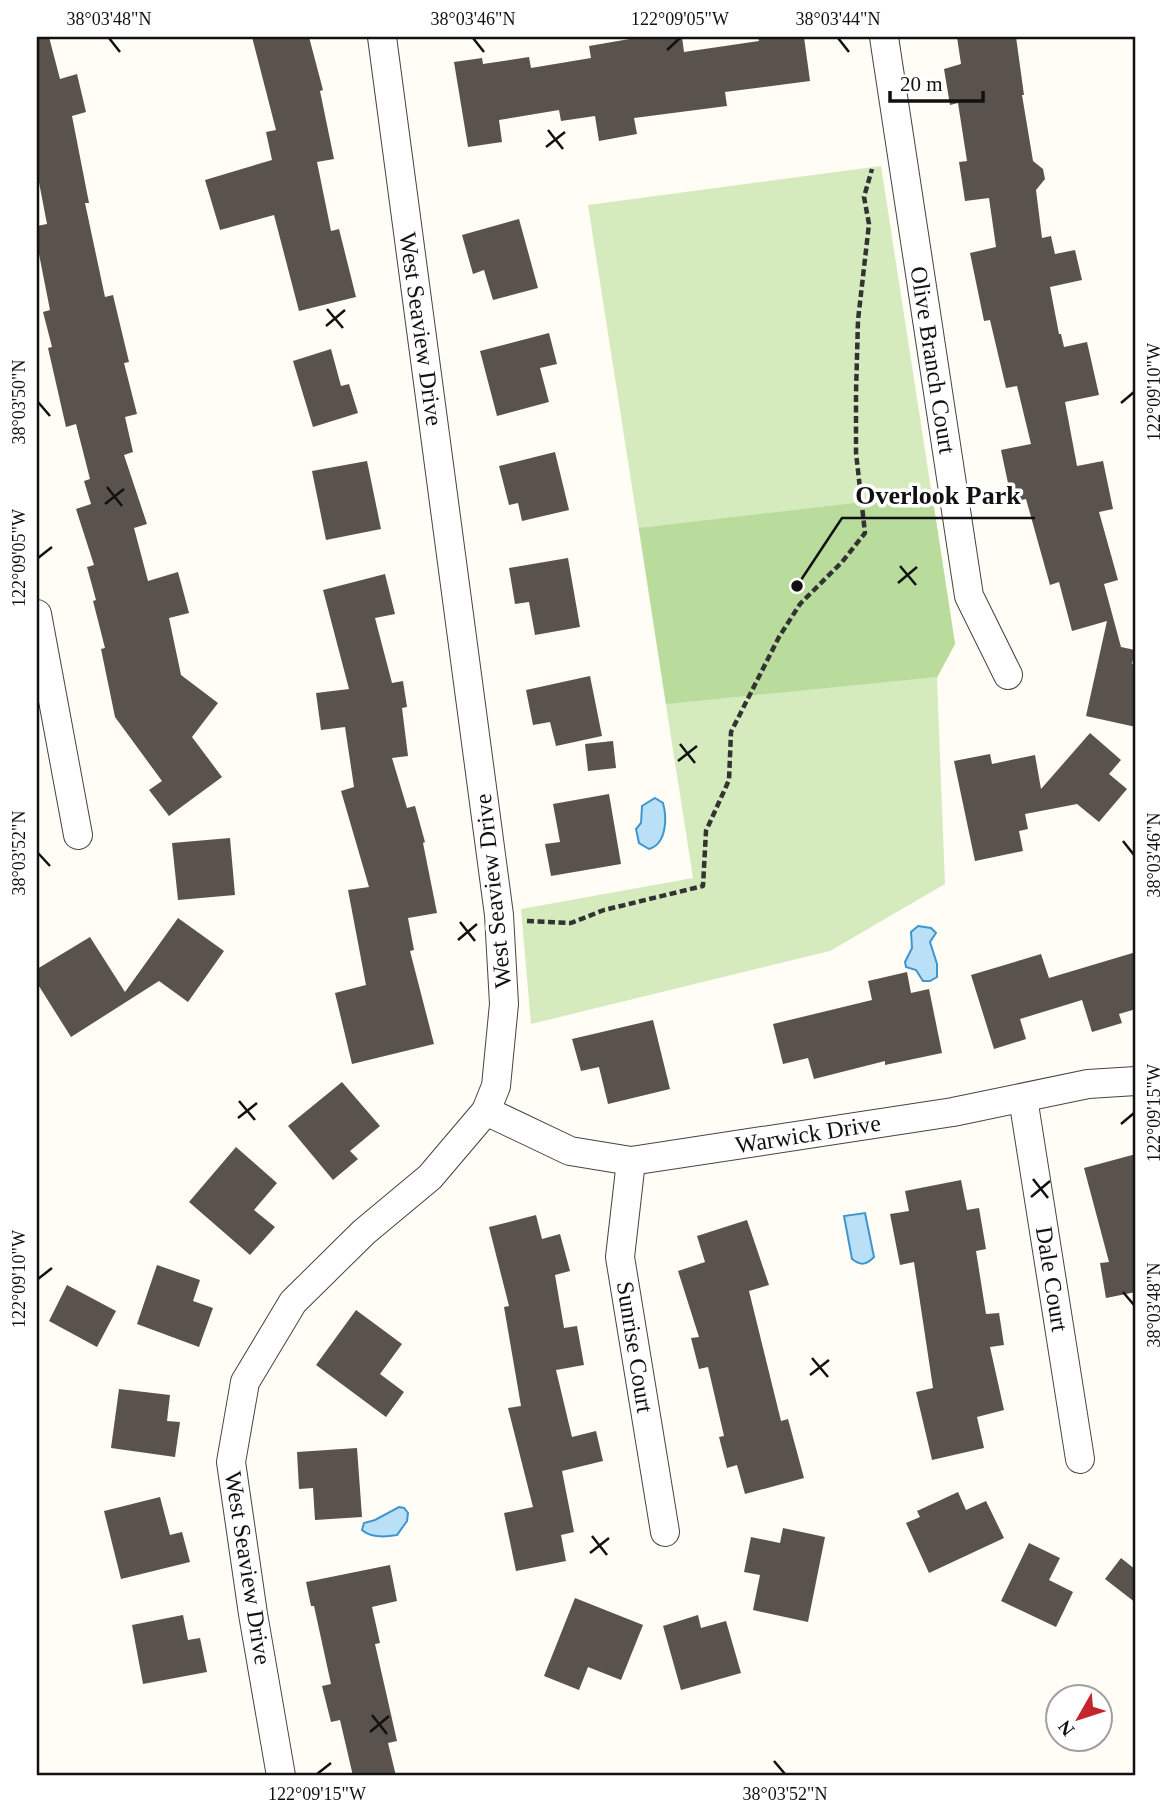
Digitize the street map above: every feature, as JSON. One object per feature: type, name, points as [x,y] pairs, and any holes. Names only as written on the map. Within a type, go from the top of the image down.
[{"type":"street","name":"West Seaview Drive","points":[[281,1776],[253,1614],[231,1462],[245,1382],[292,1301],[364,1232],[430,1177],[486,1111],[496,1086],[504,1004],[500,922],[382,37]]},
{"type":"street","name":"Olive Branch Court","points":[[884,37],[969,596],[1008,675]]},
{"type":"street","points":[[37,614],[78,835]]},
{"type":"street","name":"Warwick Drive","points":[[486,1111],[570,1152],[631,1161],[953,1112],[1088,1084],[1136,1081]]},
{"type":"street","name":"Dale Court","points":[[1023,1098],[1080,1459]]},
{"type":"street","name":"Sunrise Court","points":[[631,1161],[621,1256],[665,1532]]},
{"type":"path","points":[[500,922],[570,923],[604,910],[703,886],[706,831],[729,780],[731,732],[779,637],[800,604],[842,562],[865,533],[856,453],[858,320],[869,224],[864,197],[875,161],[902,157]]},
{"type":"green space","points":[[881,166],[955,644],[937,678],[945,884],[830,951],[531,1024],[521,909],[693,878],[588,205]]},
{"type":"green space","points":[[932,494],[955,644],[937,677],[666,704],[639,528]]},
{"type":"water","points":[[655,798],[663,803],[665,822],[659,842],[649,849],[639,843],[636,829],[641,823],[642,806]]},
{"type":"water","points":[[918,926],[931,928],[936,933],[930,942],[937,964],[937,977],[930,981],[923,981],[916,970],[906,967],[905,962],[912,948],[911,932]]},
{"type":"water","points":[[865,1213],[874,1257],[861,1264],[852,1259],[844,1216]]},
{"type":"water","points":[[399,1507],[408,1513],[407,1521],[397,1535],[374,1536],[362,1530],[364,1523]]},
{"type":"building","points":[[37,37],[49,37],[60,79],[77,74],[86,112],[72,116],[89,203],[85,203],[105,297],[113,295],[129,362],[124,363],[137,414],[125,417],[133,452],[124,455],[147,524],[134,528],[148,581],[178,572],[189,613],[169,618],[181,675],[218,703],[192,737],[222,777],[169,816],[149,790],[162,781],[115,717],[101,649],[105,648],[87,567],[94,565],[76,509],[91,504],[84,481],[90,479],[76,424],[66,427],[48,348],[52,347],[43,312],[50,310],[37,244],[37,226],[47,224],[37,172]]},
{"type":"building","points":[[252,37],[309,37],[323,90],[320,91],[334,159],[317,162],[331,231],[339,229],[356,297],[299,311],[274,215],[220,230],[205,180],[272,160],[266,132],[276,130]]},
{"type":"building","points":[[641,37],[682,37],[684,52],[759,41],[758,37],[804,37],[810,81],[725,92],[727,106],[634,118],[637,134],[599,141],[595,116],[561,121],[559,110],[499,120],[502,142],[468,147],[454,62],[482,58],[483,64],[529,57],[531,68],[591,58],[589,46]]},
{"type":"building","points":[[957,37],[1016,37],[1033,161],[1043,169],[1045,179],[1036,190],[1042,238],[1051,236],[1055,254],[1075,250],[1082,280],[1050,287],[1064,347],[1087,342],[1099,395],[1065,402],[1077,466],[1103,461],[1113,509],[1099,512],[1118,580],[1104,584],[1121,647],[1135,650],[1132,664],[1136,665],[1136,727],[1086,716],[1107,621],[1072,631],[1059,582],[1050,585],[1026,499],[1012,502],[1001,450],[1031,444],[1017,386],[1006,388],[990,320],[984,321],[970,253],[996,247],[989,198],[965,201],[959,162],[967,161],[958,103],[950,105],[944,69],[961,64]]},
{"type":"building","points":[[519,219],[538,288],[493,300],[484,270],[473,274],[462,235]]},
{"type":"building","points":[[549,333],[557,364],[540,368],[549,402],[497,416],[480,351]]},
{"type":"building","points":[[331,349],[341,386],[349,384],[358,413],[313,427],[293,361]]},
{"type":"building","points":[[555,452],[569,510],[522,521],[518,503],[509,505],[499,466]]},
{"type":"building","points":[[367,461],[381,529],[326,540],[312,471]]},
{"type":"building","points":[[568,558],[580,627],[535,635],[529,602],[515,604],[509,568]]},
{"type":"building","points":[[385,574],[395,614],[375,618],[392,683],[403,681],[407,707],[402,708],[408,756],[392,758],[407,808],[415,806],[425,842],[423,843],[437,913],[408,918],[414,950],[410,951],[434,1044],[352,1064],[335,993],[366,985],[348,890],[369,887],[341,791],[354,787],[345,727],[321,730],[316,693],[349,689],[323,590]]},
{"type":"building","points":[[590,676],[602,736],[556,746],[550,722],[533,725],[526,690]]},
{"type":"building","points":[[1090,733],[1121,760],[1109,774],[1127,789],[1099,822],[1077,804],[1025,814],[1028,829],[1019,831],[1023,851],[975,861],[954,761],[990,754],[992,764],[1035,755],[1041,789]]},
{"type":"building","points":[[613,741],[616,768],[588,771],[585,744]]},
{"type":"building","points":[[609,794],[621,864],[551,876],[545,844],[560,842],[553,804]]},
{"type":"building","points":[[230,838],[235,895],[178,900],[172,843]]},
{"type":"building","points":[[178,918],[224,951],[188,1002],[159,981],[71,1037],[37,983],[37,969],[90,937],[125,992]]},
{"type":"building","points":[[1136,952],[1136,1009],[1119,1014],[1122,1023],[1092,1032],[1082,1000],[1020,1019],[1026,1039],[994,1049],[971,975],[1041,954],[1049,978]]},
{"type":"building","points":[[907,972],[911,993],[929,989],[942,1053],[885,1065],[885,1061],[814,1079],[808,1058],[783,1064],[773,1024],[872,1000],[868,981]]},
{"type":"building","points":[[653,1020],[670,1089],[608,1104],[599,1067],[581,1071],[572,1039]]},
{"type":"building","points":[[342,1082],[380,1126],[350,1151],[358,1159],[333,1180],[288,1126]]},
{"type":"building","points":[[236,1147],[277,1183],[254,1210],[275,1227],[250,1255],[189,1202]]},
{"type":"building","points":[[1136,1154],[1136,1292],[1106,1298],[1100,1263],[1109,1262],[1084,1168]]},
{"type":"building","points":[[961,1180],[967,1210],[979,1208],[986,1249],[976,1251],[986,1314],[999,1313],[1004,1345],[990,1347],[1004,1410],[977,1417],[984,1448],[932,1460],[916,1392],[933,1388],[914,1262],[900,1265],[890,1214],[909,1211],[905,1191]]},
{"type":"building","points":[[536,1215],[542,1239],[560,1234],[570,1271],[555,1275],[564,1328],[577,1326],[584,1365],[556,1370],[572,1437],[596,1431],[603,1461],[562,1471],[574,1532],[561,1535],[566,1561],[516,1571],[504,1513],[533,1507],[508,1408],[521,1406],[504,1307],[509,1306],[489,1227]]},
{"type":"building","points":[[747,1220],[769,1285],[749,1291],[781,1421],[788,1419],[804,1478],[745,1494],[737,1465],[727,1468],[719,1437],[724,1436],[708,1367],[699,1369],[691,1338],[699,1337],[678,1271],[705,1262],[697,1236]]},
{"type":"building","points":[[157,1265],[200,1280],[193,1301],[213,1308],[199,1347],[137,1324]]},
{"type":"building","points":[[67,1285],[116,1311],[97,1347],[49,1321]]},
{"type":"building","points":[[356,1310],[402,1344],[380,1374],[404,1392],[386,1417],[316,1365]]},
{"type":"building","points":[[119,1389],[170,1395],[167,1421],[180,1422],[175,1457],[111,1448]]},
{"type":"building","points":[[357,1448],[362,1517],[315,1520],[313,1488],[299,1489],[297,1452]]},
{"type":"building","points":[[958,1492],[966,1510],[986,1501],[1004,1538],[929,1573],[906,1523],[920,1517],[917,1511]]},
{"type":"building","points":[[160,1497],[170,1535],[182,1532],[190,1562],[121,1579],[104,1511]]},
{"type":"building","points":[[783,1528],[825,1537],[808,1622],[753,1610],[760,1575],[744,1572],[751,1537],[780,1543]]},
{"type":"building","points":[[1029,1543],[1060,1558],[1049,1580],[1073,1592],[1056,1627],[1001,1601]]},
{"type":"building","points":[[1121,1558],[1136,1570],[1136,1603],[1105,1579]]},
{"type":"building","points":[[390,1565],[397,1601],[372,1607],[380,1643],[375,1644],[397,1741],[388,1743],[396,1776],[353,1776],[340,1720],[331,1722],[322,1686],[331,1684],[306,1582]]},
{"type":"building","points":[[575,1598],[643,1625],[621,1680],[588,1667],[579,1690],[544,1676]]},
{"type":"building","points":[[183,1615],[188,1640],[200,1638],[207,1672],[143,1684],[132,1625]]},
{"type":"building","points":[[698,1615],[701,1628],[726,1621],[741,1673],[681,1690],[663,1626]]},
{"type":"place","name":"Overlook Park","points":[[797,586]]}]
